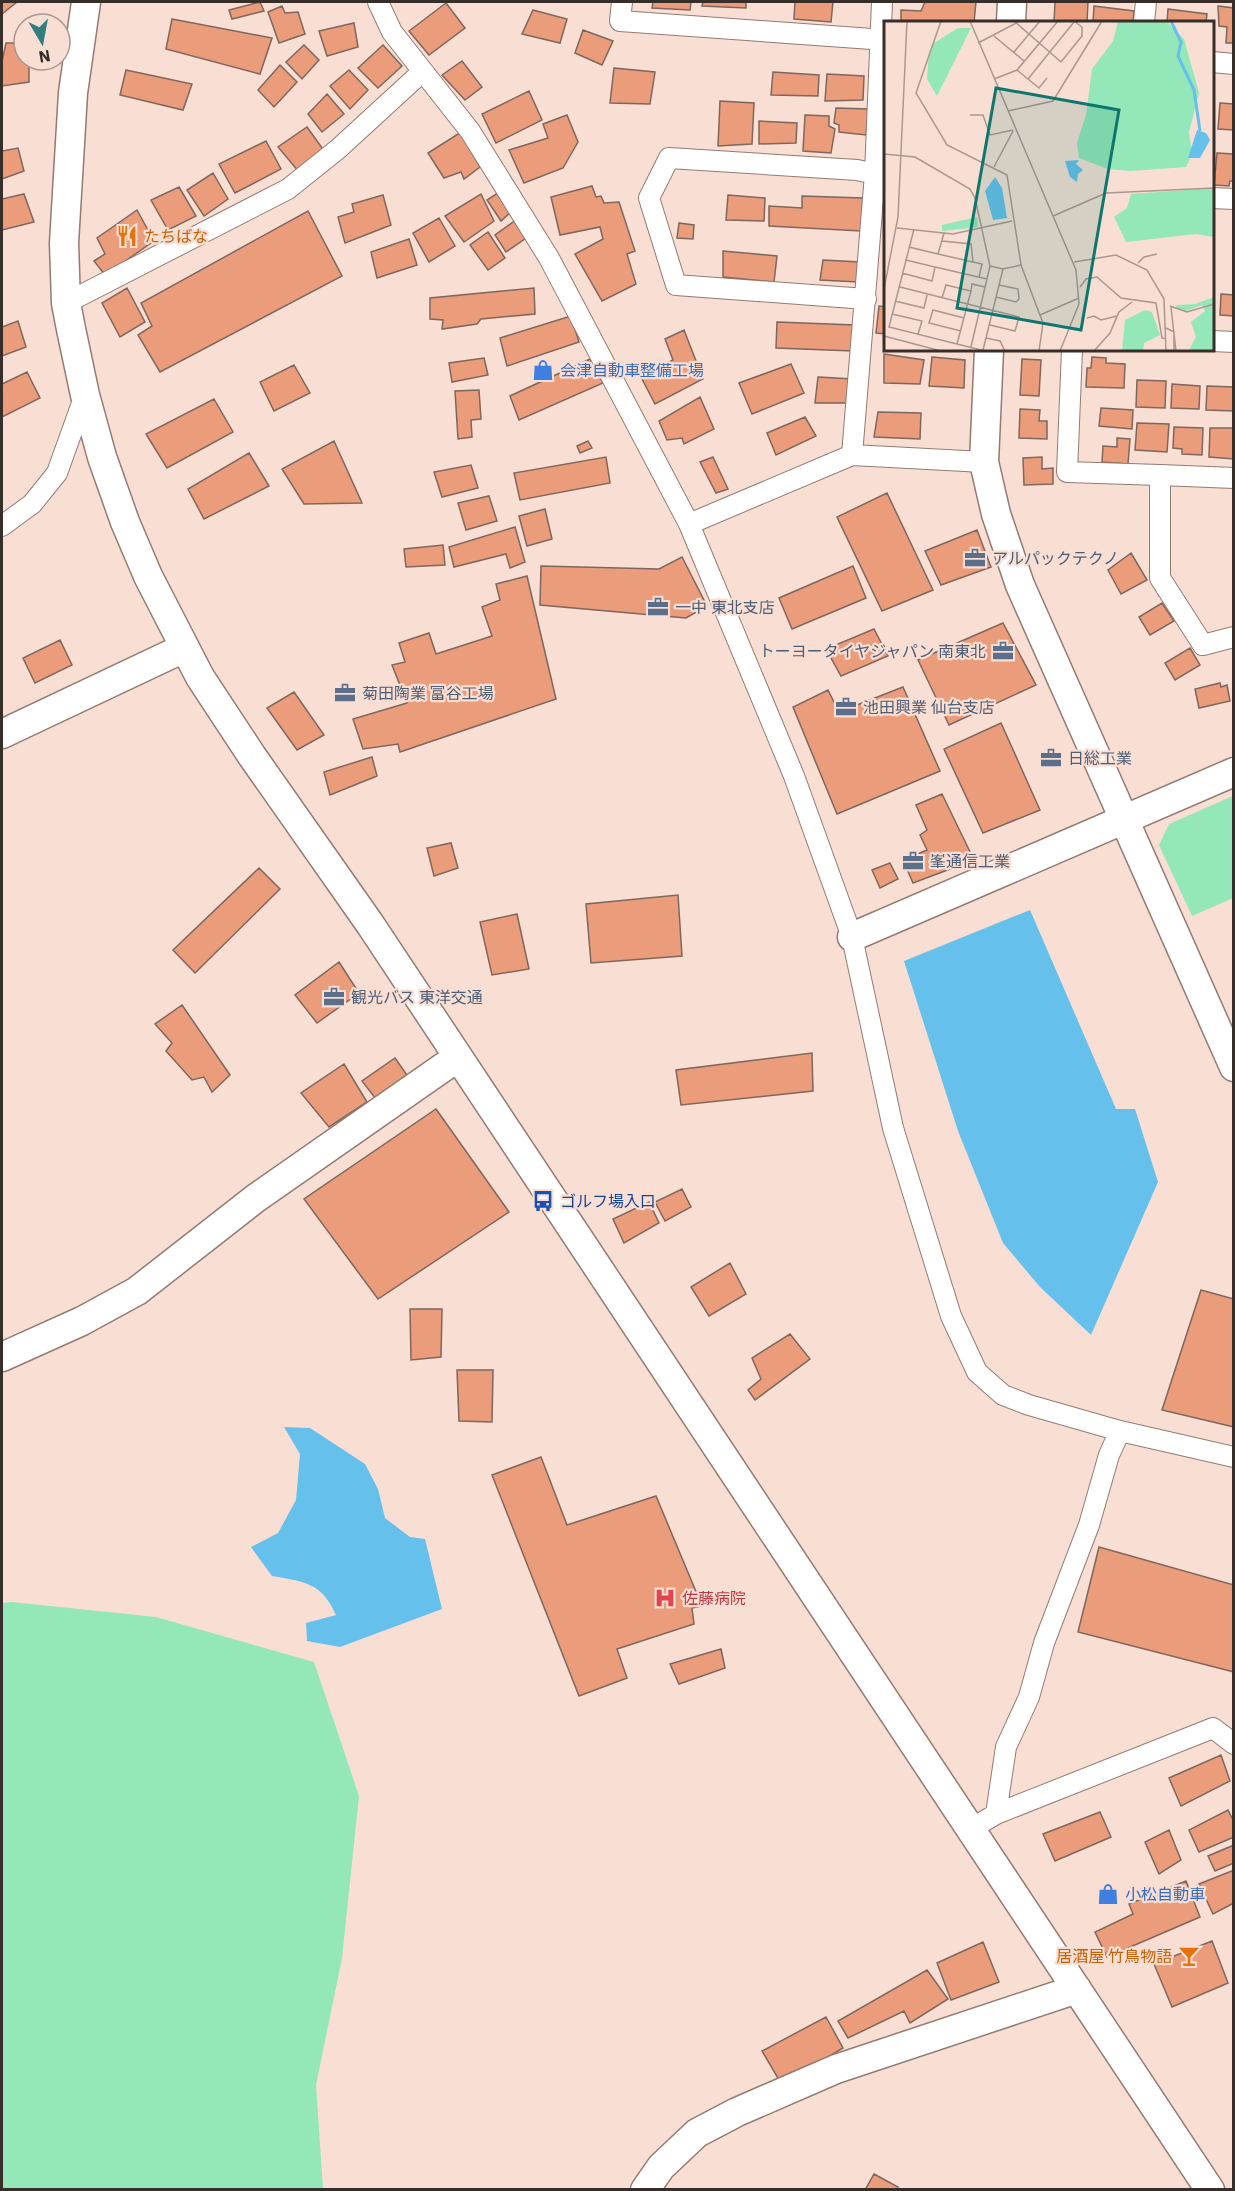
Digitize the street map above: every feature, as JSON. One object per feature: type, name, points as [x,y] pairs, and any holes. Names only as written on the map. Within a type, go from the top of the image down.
[{"type":"street","points":[[86,2],[73,93],[64,243],[66,303],[85,395],[124,522],[184,648],[252,756],[370,924],[1210,2190]]},
{"type":"street","points":[[378,2],[392,32],[470,131],[549,258],[689,524],[794,776],[852,937],[893,1128],[951,1316],[977,1372],[1003,1395],[1120,1431],[1233,1457]]},
{"type":"street","points":[[622,2],[621,21],[883,40]]},
{"type":"street","points":[[852,455],[875,174],[883,40],[882,2]]},
{"type":"street","points":[[1011,21],[1012,2]]},
{"type":"street","points":[[1144,21],[1146,2]]},
{"type":"street","points":[[1214,63],[1233,64]]},
{"type":"street","points":[[66,303],[288,189],[338,149],[422,72]]},
{"type":"street","points":[[866,299],[676,285],[649,198],[669,158],[856,170],[875,174]]},
{"type":"street","points":[[1214,198],[1233,199]]},
{"type":"street","points":[[1214,341],[1233,342]]},
{"type":"street","points":[[989,351],[984,462],[996,514],[1020,585],[1233,1067]]},
{"type":"street","points":[[1072,351],[1067,472],[1233,478]]},
{"type":"street","points":[[2,526],[32,504],[57,473],[85,395]]},
{"type":"street","points":[[689,524],[852,455],[984,462]]},
{"type":"street","points":[[1160,475],[1160,579],[1203,645],[1233,637]]},
{"type":"street","points":[[2,734],[184,648]]},
{"type":"street","points":[[852,937],[1233,772]]},
{"type":"street","points":[[2,1357],[82,1321],[137,1291],[256,1198],[458,1057]]},
{"type":"street","points":[[996,1814],[1006,1747],[1029,1697],[1044,1643],[1089,1525],[1109,1455],[1120,1431]]},
{"type":"street","points":[[971,1829],[996,1814],[1214,1728],[1233,1744]]},
{"type":"street","points":[[645,2190],[661,2168],[697,2133],[737,2112],[836,2069],[1077,1989]]},
{"type":"green space","points":[[1233,796],[1233,898],[1192,916],[1159,845],[1169,824]]},
{"type":"green space","points":[[11,1602],[156,1617],[314,1662],[359,1796],[342,1958],[316,2085],[323,2189],[2,2189],[2,1603]]},
{"type":"water","points":[[1030,910],[1116,1109],[1135,1109],[1158,1182],[1091,1335],[1040,1287],[1003,1243],[958,1131],[904,961]]},
{"type":"water","points":[[284,1427],[310,1428],[365,1464],[378,1489],[385,1518],[410,1537],[425,1539],[442,1609],[340,1647],[307,1641],[306,1623],[336,1615],[330,1604],[311,1585],[272,1576],[251,1547],[278,1533],[296,1500],[300,1454]]},
{"type":"building","points":[[2,2],[17,2],[2,14]]},
{"type":"building","points":[[260,2],[264,11],[232,19],[229,10]]},
{"type":"building","points":[[653,2],[691,2],[690,10],[652,8]]},
{"type":"building","points":[[703,2],[746,2],[746,8],[702,6]]},
{"type":"building","points":[[795,2],[833,2],[831,22],[794,19]]},
{"type":"building","points":[[925,2],[976,2],[974,21],[901,21],[901,10],[921,11]]},
{"type":"building","points":[[1055,2],[1088,2],[1087,21],[1054,21]]},
{"type":"building","points":[[446,3],[465,28],[429,55],[409,31]]},
{"type":"building","points":[[282,6],[285,13],[298,12],[305,34],[279,43],[268,12]]},
{"type":"building","points":[[1094,6],[1134,11],[1133,21],[1093,21]]},
{"type":"building","points":[[1218,6],[1234,8],[1234,43],[1226,43],[1227,27],[1219,26]]},
{"type":"building","points":[[1168,9],[1207,14],[1206,21],[1167,21]]},
{"type":"building","points":[[533,10],[567,19],[560,43],[522,34]]},
{"type":"building","points":[[172,19],[272,38],[260,74],[166,49]]},
{"type":"building","points":[[354,23],[358,47],[327,56],[319,31]]},
{"type":"building","points":[[583,30],[613,41],[602,65],[575,53]]},
{"type":"building","points":[[6,43],[12,43],[12,72],[29,72],[29,82],[2,86],[2,61]]},
{"type":"building","points":[[304,45],[319,60],[302,79],[286,62]]},
{"type":"building","points":[[383,45],[402,66],[378,88],[358,68]]},
{"type":"building","points":[[462,61],[482,87],[465,100],[442,75]]},
{"type":"building","points":[[280,65],[297,82],[274,107],[258,90]]},
{"type":"building","points":[[614,68],[655,72],[650,104],[610,103]]},
{"type":"building","points":[[126,70],[192,84],[183,110],[120,95]]},
{"type":"building","points":[[349,70],[368,90],[350,109],[330,86]]},
{"type":"building","points":[[773,72],[819,75],[818,96],[771,95]]},
{"type":"building","points":[[827,74],[864,76],[863,100],[825,101]]},
{"type":"building","points":[[529,91],[542,120],[496,143],[482,114]]},
{"type":"building","points":[[327,94],[344,114],[322,132],[308,114]]},
{"type":"building","points":[[720,101],[754,103],[752,144],[718,146]]},
{"type":"building","points":[[1220,103],[1234,104],[1234,130],[1218,129]]},
{"type":"building","points":[[836,108],[869,109],[866,135],[839,132],[839,125],[834,123]]},
{"type":"building","points":[[567,115],[578,142],[563,168],[524,183],[509,150],[548,138],[543,124]]},
{"type":"building","points":[[805,115],[829,116],[829,126],[835,129],[831,153],[803,151]]},
{"type":"building","points":[[759,121],[797,123],[796,143],[759,144]]},
{"type":"building","points":[[307,127],[325,152],[299,172],[278,147]]},
{"type":"building","points":[[461,132],[480,167],[464,179],[461,172],[444,178],[428,153]]},
{"type":"building","points":[[266,141],[281,169],[235,193],[219,164]]},
{"type":"building","points":[[18,148],[24,171],[2,179],[2,151]]},
{"type":"building","points":[[1217,153],[1234,154],[1234,181],[1230,181],[1229,186],[1214,185]]},
{"type":"building","points":[[213,173],[228,199],[204,216],[187,190]]},
{"type":"building","points":[[592,186],[596,197],[601,196],[604,203],[619,202],[635,251],[627,254],[636,284],[602,301],[575,254],[603,239],[600,227],[560,235],[551,197]]},
{"type":"building","points":[[179,187],[196,216],[168,230],[151,200]]},
{"type":"building","points":[[501,191],[513,210],[501,221],[487,200]]},
{"type":"building","points":[[24,194],[34,222],[2,230],[2,199]]},
{"type":"building","points":[[481,194],[494,221],[464,242],[445,216]]},
{"type":"building","points":[[383,195],[391,225],[345,243],[338,217],[354,212],[352,204]]},
{"type":"building","points":[[728,195],[765,198],[764,221],[726,220]]},
{"type":"building","points":[[802,196],[863,198],[861,231],[769,226],[769,206],[802,208]]},
{"type":"building","points":[[137,210],[154,241],[105,275],[94,261],[105,254],[97,238]]},
{"type":"building","points":[[308,211],[342,276],[160,372],[138,335],[152,326],[141,303]]},
{"type":"building","points":[[520,217],[532,234],[506,252],[495,235]]},
{"type":"building","points":[[439,218],[455,246],[429,262],[413,233]]},
{"type":"building","points":[[679,223],[694,225],[693,239],[677,238]]},
{"type":"building","points":[[488,232],[505,258],[488,270],[470,245]]},
{"type":"building","points":[[409,239],[417,265],[377,278],[371,252]]},
{"type":"building","points":[[723,251],[777,256],[774,282],[723,277]]},
{"type":"building","points":[[823,260],[860,262],[858,282],[820,280]]},
{"type":"building","points":[[127,288],[145,322],[120,337],[102,303]]},
{"type":"building","points":[[534,288],[535,314],[481,319],[477,324],[442,329],[443,320],[430,319],[430,298]]},
{"type":"building","points":[[1221,294],[1234,295],[1234,316],[1220,315]]},
{"type":"building","points":[[879,306],[884,307],[884,334],[876,333]]},
{"type":"building","points":[[571,316],[579,342],[507,366],[500,338]]},
{"type":"building","points":[[18,321],[26,347],[2,356],[2,327]]},
{"type":"building","points":[[777,322],[855,325],[853,351],[776,348]]},
{"type":"building","points":[[684,330],[703,379],[655,404],[641,377],[673,360],[665,339]]},
{"type":"building","points":[[884,354],[924,360],[920,384],[884,383]]},
{"type":"building","points":[[932,357],[965,360],[964,388],[929,386]]},
{"type":"building","points":[[1092,357],[1106,358],[1106,363],[1125,364],[1124,388],[1086,387],[1087,368],[1091,368]]},
{"type":"building","points":[[484,358],[488,375],[452,382],[449,363]]},
{"type":"building","points":[[590,359],[603,383],[519,420],[510,396]]},
{"type":"building","points":[[1022,359],[1041,360],[1039,396],[1020,395]]},
{"type":"building","points":[[791,364],[804,393],[752,414],[739,383]]},
{"type":"building","points":[[294,365],[310,393],[274,411],[260,382]]},
{"type":"building","points":[[27,372],[40,398],[2,417],[2,384]]},
{"type":"building","points":[[818,377],[853,379],[850,403],[815,403]]},
{"type":"building","points":[[1137,380],[1166,381],[1165,408],[1136,407]]},
{"type":"building","points":[[1172,384],[1200,386],[1199,409],[1171,408]]},
{"type":"building","points":[[1207,386],[1234,387],[1234,411],[1206,410]]},
{"type":"building","points":[[479,390],[481,419],[471,420],[472,437],[458,439],[455,391]]},
{"type":"building","points":[[700,397],[714,429],[684,444],[682,438],[667,440],[659,421]]},
{"type":"building","points":[[214,399],[233,432],[167,468],[146,434]]},
{"type":"building","points":[[1101,408],[1133,410],[1132,429],[1099,426]]},
{"type":"building","points":[[1020,409],[1040,410],[1039,421],[1047,421],[1047,439],[1019,438]]},
{"type":"building","points":[[878,412],[921,413],[920,439],[874,437]]},
{"type":"building","points":[[805,417],[816,436],[776,455],[767,433]]},
{"type":"building","points":[[1137,423],[1169,424],[1167,452],[1135,450]]},
{"type":"building","points":[[1174,427],[1203,428],[1202,455],[1182,454],[1182,449],[1173,448]]},
{"type":"building","points":[[1210,428],[1234,428],[1234,459],[1209,457]]},
{"type":"building","points":[[1117,438],[1130,439],[1128,464],[1102,462],[1103,446],[1117,447]]},
{"type":"building","points":[[334,441],[362,503],[304,504],[282,469]]},
{"type":"building","points":[[588,441],[592,448],[580,453],[577,446]]},
{"type":"building","points":[[249,453],[269,486],[204,519],[188,489]]},
{"type":"building","points":[[606,457],[610,483],[520,500],[514,473]]},
{"type":"building","points":[[713,457],[728,489],[716,493],[700,462]]},
{"type":"building","points":[[1042,457],[1042,469],[1053,468],[1053,484],[1024,485],[1023,458]]},
{"type":"building","points":[[471,465],[478,488],[442,497],[434,472]]},
{"type":"building","points":[[887,493],[933,590],[882,611],[837,517]]},
{"type":"building","points":[[489,496],[497,521],[466,530],[458,503]]},
{"type":"building","points":[[545,509],[552,539],[527,546],[519,516]]},
{"type":"building","points":[[515,527],[525,562],[510,568],[506,554],[454,567],[449,547]]},
{"type":"building","points":[[977,530],[991,567],[941,585],[925,551]]},
{"type":"building","points":[[443,545],[445,565],[406,567],[404,549]]},
{"type":"building","points":[[1131,553],[1147,580],[1121,594],[1108,570]]},
{"type":"building","points":[[682,557],[707,606],[686,618],[540,605],[541,566],[659,569]]},
{"type":"building","points":[[853,566],[866,598],[792,629],[779,598]]},
{"type":"building","points":[[527,576],[556,699],[400,752],[398,744],[363,749],[353,719],[407,703],[392,665],[405,662],[399,643],[429,633],[436,654],[492,636],[482,607],[500,600],[496,584]]},
{"type":"building","points":[[1162,603],[1174,621],[1150,635],[1139,617]]},
{"type":"building","points":[[1003,623],[1036,685],[949,725],[918,660]]},
{"type":"building","points":[[874,629],[888,656],[841,676],[826,649]]},
{"type":"building","points":[[60,640],[72,665],[35,683],[23,658]]},
{"type":"building","points":[[1190,648],[1200,665],[1175,680],[1165,663]]},
{"type":"building","points":[[1220,683],[1221,687],[1227,685],[1230,701],[1199,708],[1195,689]]},
{"type":"building","points":[[903,687],[940,771],[837,814],[793,707],[828,690],[839,712]]},
{"type":"building","points":[[294,692],[324,735],[297,750],[267,708]]},
{"type":"building","points":[[1001,723],[1040,810],[983,833],[944,749]]},
{"type":"building","points":[[372,757],[377,776],[330,795],[324,772]]},
{"type":"building","points":[[942,794],[974,860],[913,883],[903,860],[927,850],[920,835],[927,830],[916,805]]},
{"type":"building","points":[[451,843],[458,868],[434,876],[427,848]]},
{"type":"building","points":[[890,863],[898,879],[880,888],[872,870]]},
{"type":"building","points":[[259,868],[280,889],[195,973],[173,950]]},
{"type":"building","points":[[678,895],[682,956],[591,963],[586,904]]},
{"type":"building","points":[[517,914],[529,969],[492,975],[480,922]]},
{"type":"building","points":[[339,962],[359,993],[317,1023],[295,995]]},
{"type":"building","points":[[182,1005],[230,1075],[212,1092],[204,1077],[192,1080],[166,1051],[172,1043],[155,1024]]},
{"type":"building","points":[[812,1053],[813,1091],[681,1105],[676,1070]]},
{"type":"building","points":[[395,1058],[407,1075],[376,1099],[362,1081]]},
{"type":"building","points":[[344,1064],[367,1102],[329,1127],[301,1093]]},
{"type":"building","points":[[436,1109],[509,1212],[378,1299],[304,1199]]},
{"type":"building","points":[[682,1189],[691,1207],[665,1221],[655,1202]]},
{"type":"building","points":[[649,1202],[659,1223],[624,1243],[613,1219]]},
{"type":"building","points":[[730,1263],[746,1294],[709,1316],[691,1287]]},
{"type":"building","points":[[1201,1290],[1234,1299],[1234,1427],[1162,1410]]},
{"type":"building","points":[[410,1309],[442,1309],[441,1357],[411,1360]]},
{"type":"building","points":[[790,1334],[810,1359],[755,1400],[748,1390],[761,1379],[752,1358]]},
{"type":"building","points":[[457,1370],[493,1370],[492,1422],[459,1421]]},
{"type":"building","points":[[541,1457],[567,1525],[656,1496],[702,1606],[692,1608],[694,1624],[617,1649],[627,1678],[579,1696],[492,1475]]},
{"type":"building","points":[[1099,1547],[1234,1585],[1234,1672],[1078,1632]]},
{"type":"building","points":[[721,1649],[725,1668],[679,1684],[670,1664]]},
{"type":"building","points":[[1221,1755],[1230,1781],[1181,1806],[1169,1778]]},
{"type":"building","points":[[1228,1810],[1234,1822],[1234,1837],[1199,1852],[1189,1830]]},
{"type":"building","points":[[1100,1812],[1111,1837],[1055,1861],[1043,1834]]},
{"type":"building","points":[[1169,1830],[1181,1860],[1159,1874],[1145,1842]]},
{"type":"building","points":[[1234,1845],[1234,1863],[1215,1871],[1208,1856]]},
{"type":"building","points":[[1234,1870],[1234,1903],[1213,1914],[1199,1884]]},
{"type":"building","points":[[1186,1881],[1200,1917],[1107,1957],[1095,1932],[1133,1914],[1129,1904]]},
{"type":"building","points":[[1212,1941],[1228,1983],[1172,2007],[1154,1964]]},
{"type":"building","points":[[983,1942],[999,1982],[951,2000],[937,1963]]},
{"type":"building","points":[[927,1970],[948,1999],[910,2023],[904,2011],[848,2038],[838,2021]]},
{"type":"building","points":[[826,2017],[843,2048],[782,2085],[762,2051]]},
{"type":"building","points":[[874,2174],[898,2187],[896,2190],[865,2190]]},
{"type":"place","name":"たちばな","points":[[127,236]]},
{"type":"place","name":"会津自動車整備工場","points":[[543,370]]},
{"type":"place","name":"アルパックテクノ","points":[[975,558]]},
{"type":"place","name":"一中 東北支店","points":[[658,607]]},
{"type":"place","name":"トーヨータイヤジャパン 南東北","points":[[1003,651]]},
{"type":"place","name":"菊田陶業 富谷工場","points":[[345,693]]},
{"type":"place","name":"池田興業 仙台支店","points":[[846,707]]},
{"type":"place","name":"日総工業","points":[[1051,758]]},
{"type":"place","name":"峯通信工業","points":[[913,861]]},
{"type":"place","name":"観光バス 東洋交通","points":[[334,997]]},
{"type":"place","name":"ゴルフ場入口","points":[[543,1201]]},
{"type":"place","name":"佐藤病院","points":[[665,1598]]},
{"type":"place","name":"小松自動車","points":[[1108,1894]]},
{"type":"place","name":"居酒屋 竹鳥物語","points":[[1189,1956]]}]
